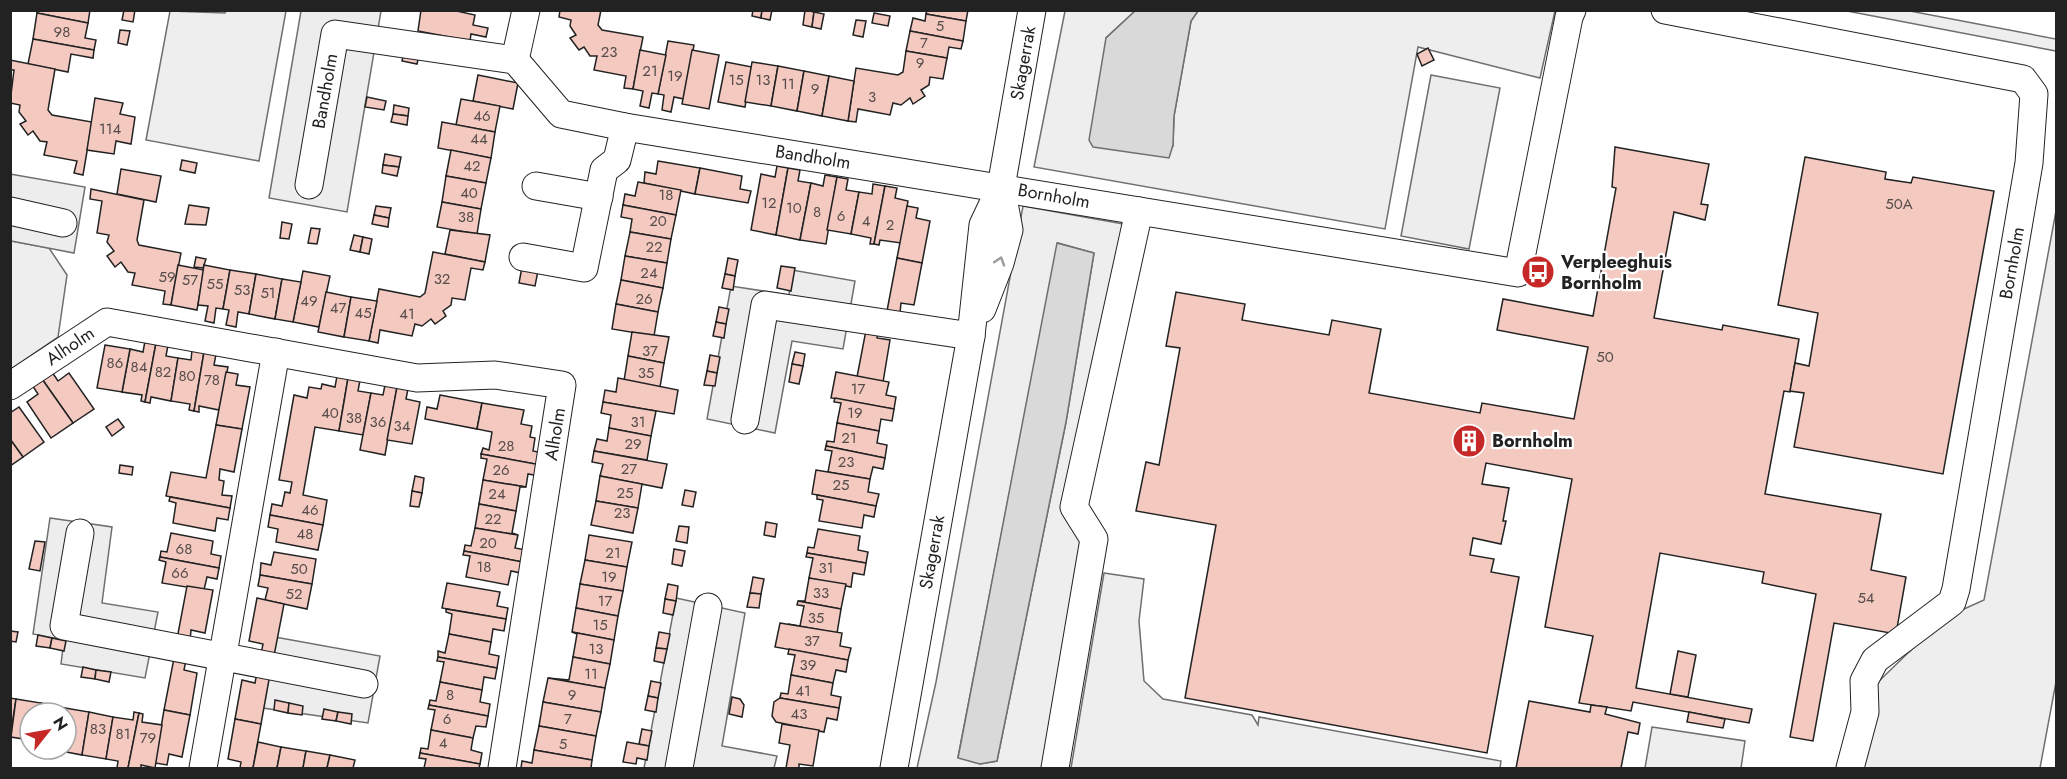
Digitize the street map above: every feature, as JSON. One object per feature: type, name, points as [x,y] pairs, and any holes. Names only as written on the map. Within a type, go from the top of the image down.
[{"type":"street","points":[[515,60],[526,10]]},
{"type":"street","name":"Skagerrak","points":[[894,768],[971,336],[982,225],[1001,187],[1032,10]]},
{"type":"street","name":"Bornholm","points":[[1001,187],[1518,273],[1572,10]]},
{"type":"street","name":"Bornholm","points":[[1665,10],[2022,79],[2034,94],[2029,163],[1956,589],[1952,602],[1875,660],[1864,681],[1865,712],[1850,768]]},
{"type":"street","name":"Bandholm","points":[[309,185],[335,34],[515,60],[561,114],[625,127],[1001,187]]},
{"type":"street","points":[[524,257],[584,268],[604,170],[617,160],[625,127]]},
{"type":"street","points":[[536,186],[599,197]]},
{"type":"street","points":[[10,211],[63,223]]},
{"type":"street","points":[[1054,768],[1094,539],[1074,507],[1139,211]]},
{"type":"street","points":[[745,420],[765,305],[971,336]]},
{"type":"street","name":"Alholm","points":[[10,386],[106,322],[417,378],[495,375],[562,385],[502,768]]},
{"type":"street","points":[[203,768],[276,352]]},
{"type":"street","points":[[80,533],[64,626],[364,684]]},
{"type":"street","points":[[679,768],[708,607]]},
{"type":"shaded area","points":[[226,10],[286,11],[259,161],[146,140],[170,11],[225,13]]},
{"type":"shaded area","points":[[301,11],[381,11],[347,212],[269,198]]},
{"type":"shaded area","points":[[1065,11],[1135,11],[1106,38],[1173,145],[1174,116],[1191,21],[1198,11],[1555,11],[1540,78],[1418,47],[1385,229],[1034,167]]},
{"type":"shaded area","points":[[1135,11],[1198,11],[1191,21],[1174,116],[1173,145],[1169,158],[1093,147],[1089,140],[1106,38]]},
{"type":"shaded area","points":[[1847,11],[1910,11],[2056,39],[2056,51]]},
{"type":"shaded area","points":[[1431,75],[1500,88],[1469,249],[1401,236]]},
{"type":"shaded area","points":[[10,174],[85,187],[74,253],[11,241]]},
{"type":"shaded area","points":[[1023,206],[1129,225],[1068,508],[1087,540],[1048,768],[917,768],[936,682]],"holes":[[[1058,243],[1094,253],[1066,422],[997,761],[980,764],[958,757]]]},
{"type":"shaded area","points":[[2056,211],[2056,682],[2040,768],[1861,768],[1876,684],[1944,618],[1984,600]]},
{"type":"shaded area","points":[[11,241],[49,248],[67,275],[58,337],[11,369]]},
{"type":"shaded area","points":[[1057,243],[1094,253],[1066,422],[997,761],[980,764],[958,758]]},
{"type":"shaded area","points":[[792,270],[855,281],[843,349],[792,341],[775,433],[707,419],[731,286],[789,295]]},
{"type":"shaded area","points":[[50,518],[112,527],[102,603],[158,612],[145,678],[61,664],[64,640],[33,634]]},
{"type":"shaded area","points":[[1104,573],[1144,579],[1139,621],[1144,681],[1163,699],[1252,715],[1258,725],[1259,717],[1501,761],[1500,768],[1071,768]]},
{"type":"shaded area","points":[[676,598],[745,613],[722,746],[777,756],[774,768],[644,768]]},
{"type":"shaded area","points":[[275,637],[380,656],[368,723],[263,708]]},
{"type":"shaded area","points":[[1652,727],[1745,741],[1741,768],[1645,768]]},
{"type":"building","points":[[37,10],[90,10],[88,23],[37,13]]},
{"type":"building","points":[[124,10],[135,10],[133,22],[122,20]]},
{"type":"building","points":[[421,10],[452,10],[475,15],[473,25],[488,28],[486,37],[471,34],[470,41],[418,31]]},
{"type":"building","points":[[560,10],[601,10],[598,25],[602,30],[643,37],[633,89],[624,88],[626,76],[594,70],[597,56],[590,56],[584,47],[579,50],[570,38],[576,35],[570,26],[571,20],[559,17]]},
{"type":"building","points":[[753,10],[762,10],[761,18],[752,16]]},
{"type":"building","points":[[762,10],[772,10],[770,20],[761,18]]},
{"type":"building","points":[[805,10],[814,12],[812,27],[803,25]]},
{"type":"building","points":[[927,10],[968,10],[966,21],[926,14]]},
{"type":"building","points":[[814,12],[824,14],[821,29],[812,27]]},
{"type":"building","points":[[37,13],[88,23],[85,38],[96,40],[94,50],[33,39]]},
{"type":"building","points":[[874,13],[890,16],[888,26],[872,23]]},
{"type":"building","points":[[926,14],[966,21],[963,41],[910,31],[913,18],[925,21]]},
{"type":"building","points":[[856,20],[866,21],[863,37],[853,35]]},
{"type":"building","points":[[120,30],[130,31],[127,45],[118,43]]},
{"type":"building","points":[[910,31],[963,41],[961,49],[949,47],[947,58],[906,51]]},
{"type":"building","points":[[33,39],[94,50],[93,58],[71,54],[68,72],[28,64]]},
{"type":"building","points":[[668,41],[694,45],[684,99],[674,97],[671,112],[662,110],[664,95],[658,94]]},
{"type":"building","points":[[1428,48],[1434,60],[1422,66],[1417,54]]},
{"type":"building","points":[[640,50],[666,55],[658,94],[652,93],[649,108],[640,106],[643,91],[633,89]]},
{"type":"building","points":[[692,50],[719,55],[709,109],[682,104]]},
{"type":"building","points":[[906,51],[947,58],[943,79],[930,77],[929,85],[921,90],[925,96],[913,104],[910,98],[901,105],[893,103],[890,115],[858,109],[856,122],[848,121],[856,68],[898,75],[903,72]]},
{"type":"building","points":[[404,52],[419,55],[417,64],[402,61]]},
{"type":"building","points":[[10,60],[55,69],[48,110],[52,115],[92,122],[83,175],[74,173],[77,161],[44,155],[47,142],[40,141],[33,131],[28,135],[20,124],[26,121],[19,112],[20,105],[10,103],[14,70],[10,70]]},
{"type":"building","points":[[726,62],[752,67],[745,107],[718,102]]},
{"type":"building","points":[[752,62],[778,66],[771,106],[745,102]]},
{"type":"building","points":[[778,66],[804,71],[797,111],[771,106]]},
{"type":"building","points":[[804,71],[829,76],[822,116],[797,111]]},
{"type":"building","points":[[478,75],[518,83],[513,109],[473,101]]},
{"type":"building","points":[[829,76],[854,81],[848,121],[822,116]]},
{"type":"building","points":[[367,97],[386,101],[384,110],[365,107]]},
{"type":"building","points":[[95,98],[123,103],[120,114],[135,117],[131,144],[116,141],[114,154],[87,150]]},
{"type":"building","points":[[461,99],[500,106],[495,132],[456,125]]},
{"type":"building","points":[[394,105],[409,108],[408,116],[393,114]]},
{"type":"building","points":[[393,114],[408,116],[407,125],[391,122]]},
{"type":"building","points":[[442,122],[495,132],[491,158],[438,148]]},
{"type":"building","name":"Bornholm","points":[[1615,147],[1709,164],[1701,204],[1708,205],[1705,220],[1674,212],[1654,318],[1722,330],[1723,325],[1799,339],[1790,392],[1784,391],[1765,494],[1881,514],[1871,570],[1906,577],[1896,634],[1834,623],[1813,741],[1790,737],[1816,594],[1762,583],[1764,572],[1660,553],[1636,688],[1752,709],[1749,723],[1633,702],[1631,711],[1579,703],[1593,636],[1545,627],[1572,479],[1486,463],[1482,484],[1509,488],[1503,521],[1506,521],[1501,544],[1473,538],[1470,555],[1494,559],[1491,572],[1519,577],[1487,753],[1185,698],[1216,525],[1136,511],[1146,462],[1159,465],[1180,348],[1166,346],[1176,292],[1245,304],[1242,320],[1329,335],[1332,320],[1381,329],[1369,393],[1480,413],[1482,403],[1574,419],[1588,347],[1497,330],[1503,299],[1593,316],[1616,188],[1612,187]]},
{"type":"building","points":[[451,150],[491,158],[486,183],[446,176]]},
{"type":"building","points":[[385,154],[401,157],[399,167],[383,165]]},
{"type":"building","points":[[1805,157],[1886,172],[1885,179],[1911,183],[1913,177],[1994,191],[1943,474],[1794,447],[1804,393],[1790,391],[1795,363],[1809,366],[1818,313],[1778,305]]},
{"type":"building","points":[[182,160],[197,163],[195,173],[180,170]]},
{"type":"building","points":[[658,161],[700,168],[695,194],[644,183],[645,172],[656,174]]},
{"type":"building","points":[[383,165],[399,167],[397,176],[382,173]]},
{"type":"building","points":[[777,166],[788,168],[776,235],[751,230],[761,174],[775,177]]},
{"type":"building","points":[[700,168],[742,176],[740,189],[751,191],[748,203],[695,194]]},
{"type":"building","points":[[788,168],[800,170],[798,181],[811,183],[800,240],[776,235]]},
{"type":"building","points":[[121,169],[161,176],[156,202],[117,194]]},
{"type":"building","points":[[825,175],[837,177],[826,244],[800,240],[811,183],[823,186]]},
{"type":"building","points":[[446,176],[486,183],[481,209],[442,202]]},
{"type":"building","points":[[837,177],[848,179],[846,190],[859,192],[851,234],[827,230]]},
{"type":"building","points":[[638,182],[681,190],[676,215],[623,205],[625,194],[635,196]]},
{"type":"building","points":[[873,184],[885,186],[874,244],[870,244],[871,238],[851,234],[859,192],[872,194]]},
{"type":"building","points":[[885,186],[897,188],[895,198],[908,201],[901,243],[880,240],[879,245],[874,244]]},
{"type":"building","points":[[91,189],[144,200],[137,240],[139,245],[181,253],[171,305],[163,304],[165,291],[132,285],[135,273],[128,272],[121,262],[115,267],[107,256],[114,251],[107,242],[109,235],[97,233],[102,201],[90,199]]},
{"type":"building","points":[[442,202],[481,209],[477,234],[437,227]]},
{"type":"building","points":[[189,205],[209,208],[206,225],[185,224]]},
{"type":"building","points":[[623,205],[676,215],[671,239],[630,232],[632,219],[621,217]]},
{"type":"building","points":[[376,206],[391,208],[389,218],[374,215]]},
{"type":"building","points":[[907,206],[918,208],[916,218],[930,221],[922,263],[897,258]]},
{"type":"building","points":[[374,215],[389,218],[388,227],[372,224]]},
{"type":"building","points":[[282,222],[292,224],[289,239],[280,238]]},
{"type":"building","points":[[311,228],[320,229],[317,244],[308,243]]},
{"type":"building","points":[[450,230],[490,235],[485,262],[445,254]]},
{"type":"building","points":[[630,232],[671,239],[667,263],[625,256]]},
{"type":"building","points":[[354,235],[363,237],[360,252],[350,250]]},
{"type":"building","points":[[363,237],[372,239],[369,254],[360,252]]},
{"type":"building","points":[[433,252],[485,262],[483,270],[471,268],[465,300],[452,298],[451,305],[443,311],[446,316],[435,324],[431,319],[422,326],[415,324],[412,336],[380,330],[378,343],[369,341],[379,289],[420,297],[425,293]]},
{"type":"building","points":[[625,256],[667,263],[663,288],[621,280]]},
{"type":"building","points":[[196,257],[206,259],[203,268],[194,267]]},
{"type":"building","points":[[728,258],[738,260],[735,276],[725,274]]},
{"type":"building","points":[[897,258],[922,263],[914,305],[901,303],[900,313],[887,311]]},
{"type":"building","points":[[178,265],[204,270],[197,310],[171,305]]},
{"type":"building","points":[[204,265],[230,270],[223,309],[216,308],[214,323],[205,321],[208,306],[198,305]]},
{"type":"building","points":[[781,266],[795,268],[791,291],[777,288]]},
{"type":"building","points":[[522,267],[538,271],[535,286],[519,283]]},
{"type":"building","points":[[230,270],[256,274],[249,314],[238,312],[236,327],[226,325],[229,310],[223,309]]},
{"type":"building","points":[[303,271],[330,276],[319,327],[293,322]]},
{"type":"building","points":[[256,274],[282,279],[275,319],[249,314]]},
{"type":"building","points":[[725,274],[735,276],[733,290],[722,288]]},
{"type":"building","points":[[282,279],[301,282],[293,322],[275,319]]},
{"type":"building","points":[[621,280],[663,288],[658,312],[616,304]]},
{"type":"building","points":[[326,292],[351,297],[344,337],[318,332]]},
{"type":"building","points":[[351,297],[377,301],[369,341],[344,337]]},
{"type":"building","points":[[616,304],[658,312],[654,336],[612,329]]},
{"type":"building","points":[[719,307],[729,309],[726,324],[716,322]]},
{"type":"building","points":[[716,322],[726,324],[724,338],[713,336]]},
{"type":"building","points":[[867,325],[879,327],[877,338],[890,340],[883,382],[857,377]]},
{"type":"building","points":[[632,332],[669,337],[664,363],[628,356]]},
{"type":"building","points":[[145,341],[156,343],[145,402],[141,401],[142,395],[122,392],[130,349],[143,352]]},
{"type":"building","points":[[156,343],[168,345],[166,356],[178,358],[171,401],[151,397],[150,403],[145,402]]},
{"type":"building","points":[[105,345],[130,349],[122,392],[97,388]]},
{"type":"building","points":[[192,350],[204,352],[194,411],[189,410],[190,404],[171,401],[178,358],[191,360]]},
{"type":"building","points":[[204,352],[216,354],[214,365],[228,367],[219,410],[199,406],[199,412],[194,411]]},
{"type":"building","points":[[795,352],[805,354],[803,366],[792,364]]},
{"type":"building","points":[[710,355],[720,357],[717,373],[707,371]]},
{"type":"building","points":[[628,356],[664,363],[660,387],[624,381]]},
{"type":"building","points":[[792,364],[803,366],[799,384],[789,382]]},
{"type":"building","points":[[707,371],[717,373],[715,386],[704,385]]},
{"type":"building","points":[[52,372],[58,381],[69,373],[94,409],[73,423],[42,379]]},
{"type":"building","points":[[226,372],[238,374],[236,385],[250,387],[242,429],[216,425]]},
{"type":"building","points":[[836,372],[889,382],[886,395],[896,397],[894,409],[831,398]]},
{"type":"building","points":[[337,376],[348,378],[339,431],[315,427],[303,495],[327,500],[323,525],[270,515],[272,504],[282,506],[285,492],[290,493],[292,482],[279,480],[294,395],[307,398],[309,387],[321,389],[322,384],[335,387]]},
{"type":"building","points":[[348,378],[360,380],[358,391],[371,393],[363,435],[339,431]]},
{"type":"building","points":[[618,378],[678,390],[674,414],[603,402],[605,390],[616,392]]},
{"type":"building","points":[[42,379],[73,423],[51,438],[27,402],[38,394],[32,385]]},
{"type":"building","points":[[385,385],[397,387],[385,455],[360,450],[371,393],[383,395]]},
{"type":"building","points":[[397,387],[408,389],[406,399],[420,402],[412,444],[387,440]]},
{"type":"building","points":[[440,395],[482,403],[477,429],[425,419],[427,407],[437,409]]},
{"type":"building","points":[[835,398],[894,409],[892,421],[881,419],[879,431],[837,423],[841,403],[834,402]]},
{"type":"building","points":[[603,402],[656,411],[651,436],[609,428],[611,415],[601,413]]},
{"type":"building","points":[[482,403],[524,410],[521,424],[532,426],[530,437],[535,438],[533,451],[543,453],[541,465],[481,454],[483,448],[489,450],[492,432],[477,429]]},
{"type":"building","points":[[19,407],[44,442],[23,457],[10,439],[10,413]]},
{"type":"building","points":[[118,419],[124,427],[112,436],[106,427]]},
{"type":"building","points":[[837,423],[879,431],[877,443],[887,445],[885,458],[826,446],[827,441],[834,442]]},
{"type":"building","points":[[216,425],[242,429],[234,472],[220,469],[219,480],[224,481],[222,495],[232,496],[230,508],[166,496],[171,472],[206,478]]},
{"type":"building","points":[[609,428],[651,436],[647,460],[594,451],[597,439],[607,441]]},
{"type":"building","points":[[10,439],[23,457],[10,466]]},
{"type":"building","points":[[826,446],[885,458],[883,469],[873,467],[870,479],[828,472],[832,451],[825,450]]},
{"type":"building","points":[[594,451],[667,464],[662,488],[600,476],[603,464],[592,462]]},
{"type":"building","points":[[481,454],[541,465],[539,476],[528,474],[526,487],[483,480],[487,459],[481,458]]},
{"type":"building","points":[[120,465],[133,467],[132,475],[119,473]]},
{"type":"building","points":[[816,470],[870,479],[868,492],[879,494],[876,506],[812,494]]},
{"type":"building","points":[[415,476],[424,478],[422,493],[412,491]]},
{"type":"building","points":[[600,476],[642,484],[638,508],[596,501]]},
{"type":"building","points":[[483,480],[526,487],[520,487],[516,511],[479,504]]},
{"type":"building","points":[[685,490],[696,492],[693,507],[682,505]]},
{"type":"building","points":[[412,491],[422,493],[419,507],[410,506]]},
{"type":"building","points":[[817,495],[876,506],[874,517],[864,515],[862,528],[819,521],[823,500],[817,499]]},
{"type":"building","points":[[170,497],[230,508],[228,520],[217,518],[215,531],[173,523],[176,503],[169,501]]},
{"type":"building","points":[[596,501],[638,508],[633,533],[591,525]]},
{"type":"building","points":[[479,504],[516,511],[512,533],[518,535],[475,528]]},
{"type":"building","points":[[270,515],[323,525],[318,550],[276,542],[278,529],[268,527]]},
{"type":"building","points":[[766,522],[777,524],[775,537],[764,535]]},
{"type":"building","points":[[679,526],[689,527],[687,543],[676,541]]},
{"type":"building","points":[[475,528],[518,535],[515,548],[526,550],[523,562],[464,551],[465,545],[471,546]]},
{"type":"building","points":[[818,529],[860,536],[858,550],[868,552],[866,563],[807,553],[808,547],[814,548]]},
{"type":"building","points":[[171,533],[213,541],[211,554],[221,556],[219,568],[160,557],[161,551],[167,552]]},
{"type":"building","points":[[589,535],[632,542],[627,567],[585,560]]},
{"type":"building","points":[[35,541],[45,542],[40,571],[29,569]]},
{"type":"building","points":[[674,549],[685,551],[682,566],[672,564]]},
{"type":"building","points":[[464,551],[523,562],[521,573],[511,571],[508,585],[466,577],[470,556],[463,555]]},
{"type":"building","points":[[274,552],[316,559],[312,584],[260,575],[261,563],[271,565]]},
{"type":"building","points":[[807,553],[866,563],[864,575],[853,573],[851,587],[809,578],[813,558],[806,557]]},
{"type":"building","points":[[160,557],[219,568],[217,579],[207,577],[204,590],[162,583],[166,562],[159,560]]},
{"type":"building","points":[[585,560],[627,567],[623,591],[580,584]]},
{"type":"building","points":[[260,575],[312,584],[307,609],[265,600],[268,588],[258,586]]},
{"type":"building","points":[[753,577],[764,579],[761,594],[750,593]]},
{"type":"building","points":[[809,578],[846,584],[841,609],[798,601],[805,601]]},
{"type":"building","points":[[447,583],[500,592],[497,606],[508,608],[506,619],[442,608]]},
{"type":"building","points":[[580,584],[623,591],[618,616],[576,608]]},
{"type":"building","points":[[668,584],[678,586],[676,601],[665,599]]},
{"type":"building","points":[[187,586],[213,590],[205,633],[191,630],[190,641],[177,639]]},
{"type":"building","points":[[750,593],[761,594],[759,608],[747,607]]},
{"type":"building","points":[[257,598],[284,604],[274,656],[261,654],[263,644],[249,641]]},
{"type":"building","points":[[665,599],[676,601],[673,615],[663,613]]},
{"type":"building","points":[[798,601],[841,609],[837,633],[788,624],[800,626],[804,606],[797,605]]},
{"type":"building","points":[[576,608],[618,616],[614,640],[572,632]]},
{"type":"building","points":[[446,609],[506,619],[504,631],[493,629],[491,642],[449,634],[452,614],[446,612]]},
{"type":"building","points":[[780,623],[842,633],[840,646],[851,648],[848,660],[775,647]]},
{"type":"building","points":[[10,631],[18,632],[16,642],[10,641]]},
{"type":"building","points":[[572,632],[614,640],[610,664],[573,657],[577,634]]},
{"type":"building","points":[[659,632],[670,634],[667,649],[656,648]]},
{"type":"building","points":[[449,634],[491,642],[489,654],[499,656],[497,668],[438,657],[438,651],[445,653]]},
{"type":"building","points":[[38,635],[52,638],[50,648],[36,646]]},
{"type":"building","points":[[52,638],[66,641],[64,651],[50,648]]},
{"type":"building","points":[[656,648],[667,649],[664,663],[654,661]]},
{"type":"building","points":[[789,649],[848,660],[846,672],[836,670],[833,683],[791,675],[795,655],[788,654]]},
{"type":"building","points":[[1678,651],[1696,655],[1688,697],[1670,694]]},
{"type":"building","points":[[438,657],[497,668],[495,679],[484,677],[482,690],[440,682],[444,662],[437,661]]},
{"type":"building","points":[[573,657],[610,664],[605,688],[548,678],[569,680]]},
{"type":"building","points":[[174,658],[186,660],[184,670],[197,673],[190,715],[164,710]]},
{"type":"building","points":[[83,667],[96,670],[95,679],[81,677]]},
{"type":"building","points":[[96,670],[111,672],[109,682],[95,679]]},
{"type":"building","points":[[257,672],[270,674],[261,724],[235,719],[242,680],[255,683]]},
{"type":"building","points":[[791,675],[833,683],[831,695],[841,697],[839,708],[780,698],[781,693],[788,694]]},
{"type":"building","points":[[548,678],[605,688],[601,712],[543,702]]},
{"type":"building","points":[[651,681],[661,683],[658,698],[648,696]]},
{"type":"building","points":[[440,682],[482,690],[480,702],[490,704],[488,716],[429,705],[430,700],[436,701]]},
{"type":"building","points":[[648,696],[658,698],[656,712],[645,710]]},
{"type":"building","points":[[732,697],[740,699],[744,705],[742,717],[729,714]]},
{"type":"building","points":[[10,698],[16,699],[10,737]]},
{"type":"building","points":[[780,698],[839,708],[837,720],[827,718],[824,732],[776,722],[772,716],[774,702]]},
{"type":"building","points":[[16,699],[28,701],[18,701],[18,738],[11,737]]},
{"type":"building","points":[[275,700],[289,703],[288,713],[274,710]]},
{"type":"building","points":[[1529,701],[1590,712],[1591,705],[1607,707],[1605,714],[1640,723],[1638,734],[1628,732],[1621,768],[1516,768]]},
{"type":"building","points":[[543,702],[601,712],[596,736],[539,726]]},
{"type":"building","points":[[289,703],[303,706],[302,715],[288,713]]},
{"type":"building","points":[[429,705],[488,716],[486,727],[476,726],[473,738],[431,730],[435,710],[428,709]]},
{"type":"building","points":[[324,709],[338,712],[336,721],[322,719]]},
{"type":"building","points":[[78,710],[89,712],[82,755],[78,754]]},
{"type":"building","points":[[164,710],[190,715],[182,757],[169,754],[167,765],[155,763]]},
{"type":"building","points":[[89,712],[113,717],[106,759],[82,755]]},
{"type":"building","points":[[134,712],[139,713],[128,768],[117,768],[118,761],[106,759],[113,717],[133,720]]},
{"type":"building","points":[[338,712],[352,714],[351,724],[336,721]]},
{"type":"building","points":[[1689,712],[1725,719],[1723,728],[1687,722]]},
{"type":"building","points":[[139,713],[143,714],[142,722],[162,725],[155,768],[141,765],[141,768],[128,768]]},
{"type":"building","points":[[235,719],[261,724],[253,768],[240,768],[241,762],[228,759]]},
{"type":"building","points":[[782,724],[819,730],[813,766],[799,764],[799,768],[786,768],[790,745],[779,743]]},
{"type":"building","points":[[539,726],[596,736],[592,760],[534,750]]},
{"type":"building","points":[[642,729],[652,731],[649,746],[639,744]]},
{"type":"building","points":[[431,730],[473,738],[471,750],[482,753],[480,764],[420,753],[421,748],[428,749]]},
{"type":"building","points":[[258,742],[281,747],[277,768],[253,768]]},
{"type":"building","points":[[627,742],[649,746],[647,760],[637,758],[636,764],[623,762]]},
{"type":"building","points":[[281,747],[306,751],[303,768],[277,768]]},
{"type":"building","points":[[534,750],[592,760],[591,768],[521,768],[522,761],[532,763]]},
{"type":"building","points":[[306,751],[330,755],[327,768],[303,768]]},
{"type":"building","points":[[420,753],[480,764],[479,768],[424,768],[426,759],[419,758]]},
{"type":"building","points":[[330,755],[355,760],[353,768],[327,768]]},
{"type":"place","name":"Verpleeghuis Bornholm","points":[[1538,272]]},
{"type":"place","name":"Bornholm","points":[[1469,441]]}]
